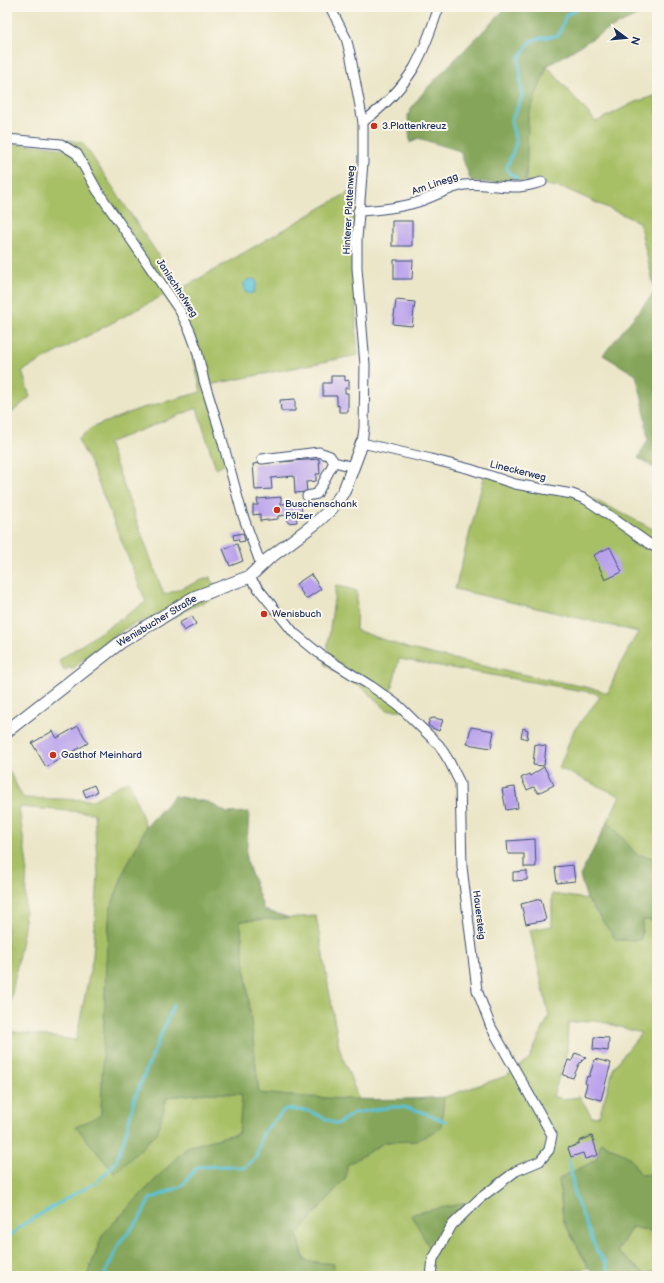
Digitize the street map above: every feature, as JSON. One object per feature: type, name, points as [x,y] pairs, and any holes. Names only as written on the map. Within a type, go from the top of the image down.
[{"type":"street","name":"Hinterer Plattenweg","points":[[330,7],[346,38],[363,122],[363,162],[357,225],[357,268],[365,365],[364,428],[362,443]]},
{"type":"street","points":[[363,122],[384,104],[398,89],[415,66],[440,7]]},
{"type":"street","name":"Janischhofweg","points":[[7,139],[61,144],[78,154],[97,190],[180,311],[197,350],[204,381],[220,432],[242,513],[261,565]]},
{"type":"street","name":"Am Linegg","points":[[358,211],[402,207],[420,202],[455,187],[465,185],[514,188],[542,182]]},
{"type":"street","name":"Wenisbucher Straße","points":[[7,730],[121,642],[195,598],[249,577],[261,565],[316,523],[331,509],[344,491],[362,443]]},
{"type":"street","name":"Lineckerweg","points":[[362,443],[470,469],[515,484],[572,494],[591,503],[657,548]]},
{"type":"street","points":[[262,459],[319,452],[330,456],[334,462],[354,467]]},
{"type":"street","points":[[306,496],[317,494],[334,462]]},
{"type":"street","name":"Hauersteig","points":[[249,577],[294,633],[321,655],[371,686],[399,706],[439,744],[449,761],[460,783],[462,867],[477,990],[491,1027],[552,1135],[549,1150],[540,1161],[516,1171],[479,1199],[452,1225],[434,1259],[431,1276]]},
{"type":"green space","points":[[507,7],[655,7],[603,32],[547,66],[528,116],[526,181],[508,184],[471,181],[460,151],[418,138],[410,143],[408,116],[412,107],[427,88]]},
{"type":"green space","points":[[547,66],[596,122],[633,103],[657,95],[657,289],[655,290],[639,222],[566,189],[526,181],[528,116]]},
{"type":"green space","points":[[69,140],[83,143],[181,289],[354,189],[356,331],[358,355],[209,385],[229,462],[216,469],[197,408],[108,443],[164,595],[210,577],[212,583],[237,588],[188,609],[157,627],[151,619],[136,623],[124,629],[81,661],[72,670],[70,667],[64,671],[59,660],[146,602],[91,465],[78,439],[93,427],[139,409],[201,392],[188,332],[164,295],[22,371],[30,397],[7,417],[7,144],[51,146],[65,150]]},
{"type":"green space","points":[[657,289],[657,470],[638,458],[648,440],[643,402],[636,375],[603,355]]},
{"type":"green space","points":[[485,474],[517,481],[573,489],[657,531],[657,859],[636,854],[608,821],[620,796],[559,768],[574,730],[600,697],[595,693],[399,659],[391,691],[414,710],[387,710],[364,689],[325,665],[336,585],[357,591],[356,630],[410,649],[608,693],[619,666],[638,632],[455,589]]},
{"type":"green space","points":[[7,767],[23,798],[93,800],[127,781],[130,783],[146,827],[124,872],[110,910],[106,964],[101,1116],[76,1127],[157,1133],[167,1097],[206,1093],[243,1094],[239,1133],[187,1147],[103,1234],[87,1276],[7,1276],[7,1031],[76,1040],[93,956],[98,874],[94,813],[19,807],[27,865],[24,928],[7,1021]]},
{"type":"green space","points":[[174,796],[208,802],[227,813],[249,812],[246,859],[264,910],[290,918],[240,921],[259,1093],[352,1099],[421,1099],[444,1097],[441,1128],[416,1141],[385,1142],[347,1165],[346,1177],[297,1235],[305,1261],[334,1264],[333,1276],[87,1276],[103,1234],[187,1147],[239,1133],[242,1094],[206,1093],[167,1097],[157,1133],[115,1174],[76,1127],[101,1115],[106,964],[110,910],[124,872],[146,827]]},
{"type":"green space","points":[[608,821],[636,854],[657,859],[657,921],[643,920],[641,940],[616,940],[587,899],[580,876]]},
{"type":"green space","points":[[552,894],[587,899],[617,940],[641,940],[643,920],[657,921],[657,1174],[641,1175],[629,1157],[601,1142],[596,1160],[559,1179],[563,1220],[589,1268],[559,1272],[550,1276],[333,1276],[333,1264],[305,1261],[297,1235],[346,1177],[346,1165],[385,1142],[416,1141],[441,1128],[444,1097],[506,1076],[529,1059],[549,1016],[530,930],[552,926]],"holes":[[[595,1020],[641,1033],[614,1067],[599,1116],[592,1117],[580,1097],[563,1099],[553,1096],[567,1051],[568,1023]]]},
{"type":"green space","points":[[316,916],[339,1047],[359,1100],[259,1094],[240,921]]},
{"type":"green space","points":[[601,1142],[629,1157],[641,1175],[657,1174],[657,1232],[632,1227],[617,1251],[646,1275],[657,1269],[657,1276],[597,1276],[589,1268],[563,1220],[559,1179],[596,1160]]},
{"type":"green space","points":[[466,1203],[430,1249],[411,1214]]},
{"type":"green space","points":[[632,1227],[657,1232],[657,1269],[646,1275],[617,1252]]},
{"type":"water","points":[[247,280],[256,280],[257,283],[254,292],[250,294],[245,292],[244,283]]},
{"type":"building","points":[[392,221],[412,221],[412,246],[392,246]]},
{"type":"building","points":[[394,260],[413,260],[412,279],[394,279]]},
{"type":"building","points":[[396,300],[415,302],[412,326],[393,324]]},
{"type":"building","points":[[331,376],[345,376],[345,381],[349,380],[349,388],[345,388],[345,393],[348,393],[348,412],[339,412],[339,405],[337,406],[337,396],[323,396],[323,383],[331,383]]},
{"type":"building","points":[[295,399],[295,411],[281,411],[280,400]]},
{"type":"building","points":[[319,459],[320,474],[316,474],[316,481],[306,482],[307,492],[295,493],[294,476],[271,478],[272,489],[255,490],[253,464]]},
{"type":"building","name":"Buschenschank Pölzer","points":[[281,497],[281,504],[301,503],[302,514],[296,514],[297,522],[288,523],[287,515],[278,516],[278,519],[260,521],[260,514],[253,515],[253,505],[258,505],[257,499]]},
{"type":"building","points":[[243,533],[245,541],[239,542],[238,539],[234,540],[233,535]]},
{"type":"building","points":[[237,544],[243,561],[230,566],[223,549]]},
{"type":"building","points":[[610,547],[622,572],[605,580],[594,555]]},
{"type":"building","points":[[311,574],[321,589],[306,599],[296,584]]},
{"type":"building","points":[[192,616],[196,624],[184,631],[179,623]]},
{"type":"building","points":[[434,718],[443,720],[439,731],[428,725],[430,719]]},
{"type":"building","name":"Gasthof Meinhard","points":[[78,726],[88,743],[46,767],[32,743],[53,731],[57,738]]},
{"type":"building","points":[[471,727],[494,731],[491,748],[467,744]]},
{"type":"building","points":[[523,728],[528,730],[527,739],[521,737]]},
{"type":"building","points":[[535,744],[546,746],[544,766],[533,765]]},
{"type":"building","points":[[544,767],[554,785],[538,793],[534,787],[527,790],[521,778],[529,774],[530,776]]},
{"type":"building","points":[[94,785],[97,792],[86,797],[83,790]]},
{"type":"building","points":[[515,787],[518,808],[506,810],[502,789]]},
{"type":"building","points":[[535,839],[536,867],[524,867],[524,854],[508,854],[507,841]]},
{"type":"building","points":[[573,865],[575,881],[557,883],[555,867]]},
{"type":"building","points":[[527,871],[527,880],[513,881],[513,872]]},
{"type":"building","points":[[541,899],[546,920],[526,924],[521,904]]},
{"type":"building","points":[[594,1037],[609,1038],[608,1051],[593,1049]]},
{"type":"building","points":[[575,1053],[586,1057],[579,1064],[573,1078],[563,1075],[568,1060],[572,1061]]},
{"type":"building","points":[[595,1059],[611,1063],[601,1100],[584,1095],[587,1084],[585,1083],[587,1076],[589,1077]]},
{"type":"building","points":[[592,1136],[598,1155],[585,1159],[583,1153],[571,1157],[568,1148],[579,1144],[579,1141]]},
{"type":"waterway","points":[[517,178],[509,173],[507,167],[516,143],[511,121],[522,97],[519,58],[532,40],[559,35],[566,15],[581,7]]},
{"type":"waterway","points":[[7,1239],[21,1226],[97,1182],[116,1162],[125,1136],[135,1097],[173,1006]]},
{"type":"waterway","points":[[104,1276],[120,1242],[139,1220],[150,1199],[182,1186],[197,1167],[226,1166],[244,1168],[256,1157],[263,1133],[285,1109],[309,1111],[337,1124],[354,1113],[392,1107],[402,1107],[419,1111],[445,1121]]},
{"type":"waterway","points":[[569,1159],[575,1197],[597,1251],[606,1263],[610,1276]]},
{"type":"place","name":"3.Plattenkreuz","points":[[374,126]]},
{"type":"place","name":"Buschenschank Pölzer","points":[[277,510]]},
{"type":"place","name":"Wenisbuch","points":[[264,614]]},
{"type":"place","name":"Gasthof Meinhard","points":[[53,755]]}]
